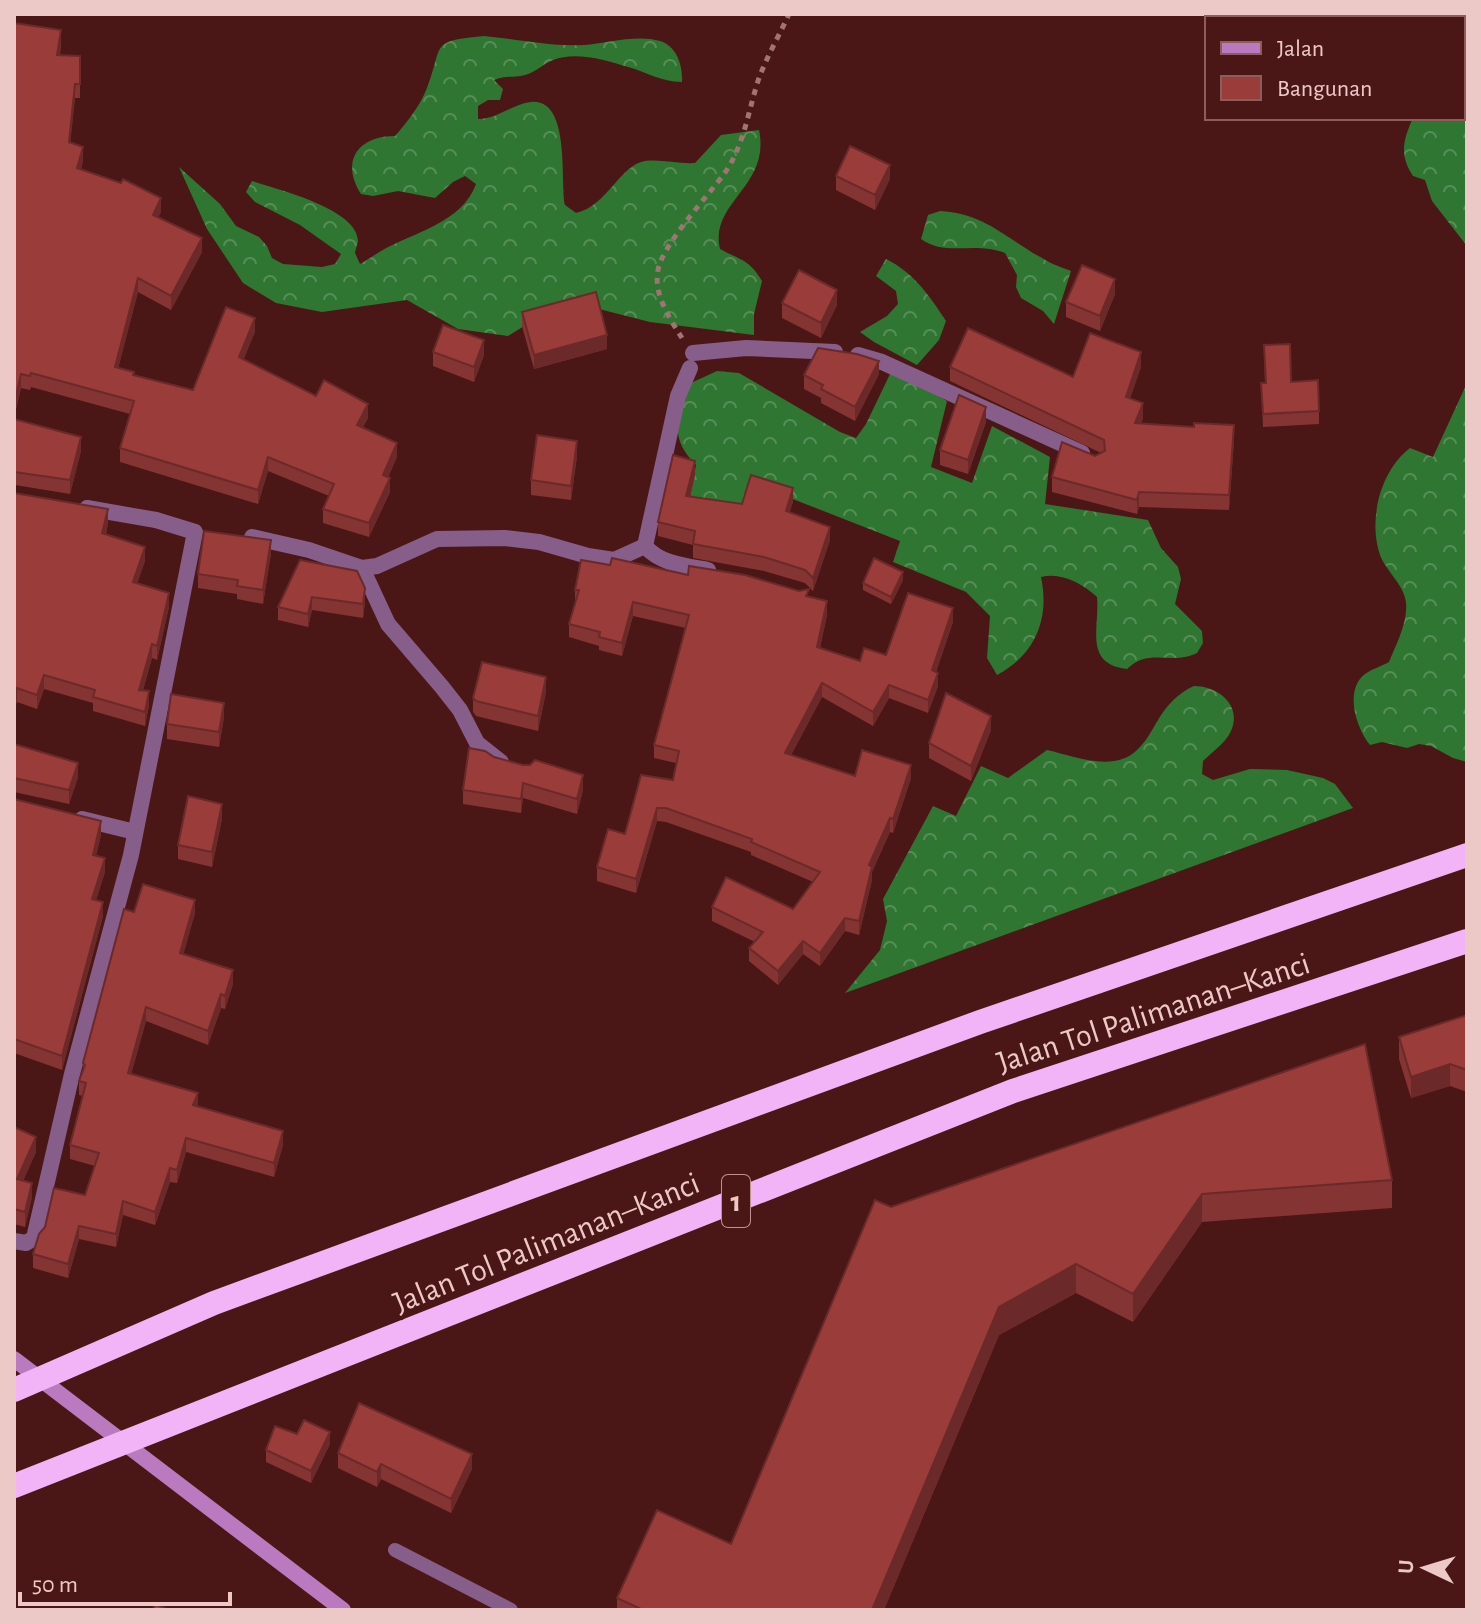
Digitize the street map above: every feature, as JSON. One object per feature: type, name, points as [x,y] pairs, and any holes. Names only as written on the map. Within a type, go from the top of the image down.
[{"type":"highway","name":"Jalan Tol Palimanan–Kanci","points":[[14,1390],[214,1303],[980,1022],[1467,855]]},
{"type":"highway","name":"Jalan Tol Palimanan–Kanci","points":[[14,1486],[1013,1091],[1467,941]]},
{"type":"street","points":[[645,546],[678,396],[692,360],[746,348],[852,353],[882,362],[1095,460]]},
{"type":"street","points":[[72,505],[216,534]]},
{"type":"street","points":[[14,1241],[26,1243],[34,1238],[135,832],[195,532]]},
{"type":"street","points":[[241,536],[309,550],[362,568],[377,566],[437,539],[505,538],[539,542],[614,560],[645,546]]},
{"type":"street","points":[[645,546],[651,553],[669,561],[719,572]]},
{"type":"street","points":[[362,568],[388,624],[460,710],[477,743],[497,761],[519,767]]},
{"type":"street","points":[[59,813],[135,832]]},
{"type":"street","points":[[14,1359],[343,1610]]},
{"type":"lane","points":[[395,1550],[511,1610]]},
{"type":"path","points":[[692,360],[660,295],[658,271],[666,251],[727,169],[743,137],[759,79],[789,14]]},
{"type":"green space","points":[[1467,14],[1467,246],[1432,201],[1425,180],[1413,176],[1404,154],[1412,120],[1465,120],[1465,16],[1402,16]]},
{"type":"green space","points":[[484,36],[572,45],[651,39],[671,47],[678,57],[682,82],[581,56],[562,57],[525,75],[494,80],[503,89],[500,100],[488,100],[478,106],[478,119],[492,117],[524,103],[544,104],[558,127],[565,205],[576,213],[596,202],[636,164],[645,161],[695,163],[721,135],[759,130],[760,150],[756,166],[723,219],[719,233],[720,249],[748,264],[762,281],[754,314],[754,335],[650,322],[595,308],[529,323],[508,336],[458,329],[407,300],[322,312],[276,303],[243,283],[207,229],[179,167],[220,204],[236,226],[259,237],[272,258],[283,264],[322,267],[335,264],[341,254],[300,225],[255,202],[246,192],[252,181],[297,195],[345,219],[358,241],[355,253],[360,264],[436,225],[460,208],[469,197],[476,184],[465,176],[435,198],[398,191],[373,196],[361,194],[352,171],[356,153],[362,146],[371,140],[395,136],[409,119],[424,95],[441,48],[454,40]]},
{"type":"green space","points":[[940,211],[982,222],[1045,260],[1071,271],[1054,324],[1043,311],[1021,298],[1016,287],[1017,275],[1005,253],[982,248],[940,247],[921,239],[928,215]]},
{"type":"green space","points":[[886,259],[913,278],[946,321],[939,340],[917,365],[860,332],[887,316],[898,304],[896,291],[876,276]]},
{"type":"green space","points":[[892,370],[947,401],[931,467],[972,483],[992,426],[1050,457],[1045,504],[1148,520],[1161,548],[1178,567],[1181,579],[1175,604],[1202,631],[1203,643],[1197,653],[1187,657],[1144,659],[1127,669],[1113,666],[1099,652],[1097,597],[1071,580],[1049,576],[1041,577],[1043,607],[1037,634],[1021,657],[997,675],[987,658],[990,616],[966,592],[893,562],[900,541],[752,483],[740,517],[689,504],[696,465],[681,445],[678,426],[691,383],[717,371],[739,373],[840,432],[856,438]]},
{"type":"green space","points":[[1467,383],[1467,762],[1431,746],[1419,744],[1407,748],[1382,742],[1370,745],[1360,729],[1354,699],[1355,689],[1365,674],[1389,662],[1405,618],[1405,597],[1380,555],[1377,541],[1376,512],[1384,483],[1410,448],[1433,457]]},
{"type":"green space","points":[[1194,686],[1220,694],[1234,714],[1230,733],[1203,761],[1202,774],[1213,780],[1250,769],[1287,770],[1323,778],[1335,784],[1353,808],[845,993],[880,950],[887,921],[883,899],[933,806],[956,816],[981,766],[1008,778],[1047,750],[1094,761],[1117,761],[1128,757],[1143,743],[1169,704]]},
{"type":"building","points":[[14,23],[61,30],[57,55],[80,56],[80,84],[75,84],[69,142],[83,147],[77,168],[121,183],[123,179],[161,198],[153,215],[202,238],[171,296],[138,278],[115,367],[134,372],[133,375],[193,390],[226,307],[255,318],[239,357],[316,396],[324,380],[368,404],[357,425],[397,443],[383,475],[390,478],[369,523],[323,509],[334,484],[268,457],[258,490],[120,448],[134,401],[31,373],[30,376],[21,374],[14,404]]},
{"type":"building","points":[[850,146],[890,165],[875,195],[836,176]]},
{"type":"building","points":[[1082,265],[1115,279],[1100,316],[1066,302]]},
{"type":"building","points":[[799,270],[837,290],[821,323],[782,303]]},
{"type":"building","points":[[596,292],[607,335],[534,355],[522,312]]},
{"type":"building","points":[[443,325],[484,340],[474,367],[433,352]]},
{"type":"building","points":[[968,328],[1073,377],[1090,333],[1141,352],[1126,397],[1143,403],[1135,423],[1194,427],[1194,423],[1234,425],[1229,495],[1139,492],[1137,500],[1052,477],[1062,442],[1095,456],[1105,451],[1104,440],[950,367]]},
{"type":"building","points":[[1290,344],[1291,382],[1318,380],[1319,411],[1263,414],[1261,383],[1266,383],[1264,345]]},
{"type":"building","points":[[818,348],[879,361],[855,407],[821,389],[823,385],[804,375]]},
{"type":"building","points":[[959,395],[986,407],[968,460],[940,450]]},
{"type":"building","points":[[14,419],[81,437],[70,480],[14,472]]},
{"type":"building","points":[[537,435],[577,441],[571,486],[531,480]]},
{"type":"building","points":[[673,455],[695,461],[686,496],[742,504],[751,475],[793,488],[786,511],[830,527],[813,578],[805,570],[764,557],[693,544],[695,531],[658,522]]},
{"type":"building","points":[[14,493],[108,509],[102,533],[145,547],[133,582],[169,593],[157,646],[152,644],[139,690],[149,691],[145,712],[93,697],[95,690],[44,675],[37,695],[17,688],[14,698]]},
{"type":"building","points":[[204,531],[271,540],[263,590],[237,586],[238,580],[198,574]]},
{"type":"building","points":[[612,558],[688,575],[689,566],[745,575],[799,591],[809,589],[806,596],[827,601],[817,647],[860,661],[864,648],[886,655],[908,593],[953,608],[932,670],[938,673],[928,700],[889,685],[873,712],[822,683],[785,753],[855,776],[862,750],[911,765],[893,819],[890,818],[869,865],[872,867],[859,921],[845,918],[820,953],[803,941],[778,971],[749,948],[763,932],[712,907],[726,877],[793,909],[820,872],[751,842],[752,839],[666,808],[657,808],[636,879],[597,867],[608,829],[625,834],[641,775],[673,780],[679,751],[654,745],[689,615],[633,602],[622,643],[599,637],[600,632],[569,624],[579,590],[575,590],[581,560],[610,565]]},
{"type":"building","points":[[874,558],[903,572],[891,597],[863,583]]},
{"type":"building","points":[[300,560],[357,571],[365,588],[363,604],[312,597],[308,614],[278,607]]},
{"type":"building","points":[[482,662],[546,677],[538,716],[476,701],[473,698]]},
{"type":"building","points":[[946,693],[991,716],[971,766],[929,743]]},
{"type":"building","points":[[171,694],[224,703],[219,732],[167,724]]},
{"type":"building","points":[[14,744],[78,763],[69,790],[14,778]]},
{"type":"building","points":[[469,748],[523,765],[530,765],[535,760],[583,775],[577,799],[523,783],[521,799],[463,790]]},
{"type":"building","points":[[188,796],[222,804],[212,852],[178,845]]},
{"type":"building","points":[[14,799],[101,821],[93,855],[105,858],[92,899],[103,902],[62,1056],[14,1039]]},
{"type":"building","points":[[143,884],[195,900],[180,953],[233,970],[225,996],[221,994],[208,1031],[146,1007],[128,1073],[198,1093],[193,1105],[283,1131],[274,1163],[186,1138],[177,1170],[170,1168],[155,1212],[123,1201],[116,1234],[79,1226],[68,1264],[33,1254],[39,1234],[45,1227],[54,1188],[85,1195],[99,1153],[70,1145],[86,1083],[79,1081],[124,909],[134,912]]},
{"type":"building","points":[[1467,1015],[1467,1070],[1450,1064],[1411,1077],[1399,1037]]},
{"type":"building","points":[[1365,1044],[1392,1180],[1202,1194],[1133,1294],[1076,1264],[999,1307],[872,1610],[643,1610],[617,1598],[657,1510],[731,1544],[875,1200],[891,1207]]},
{"type":"building","points":[[14,1127],[36,1137],[17,1179],[32,1183],[25,1212],[14,1209]]},
{"type":"building","points":[[359,1403],[472,1454],[451,1499],[381,1464],[377,1472],[338,1453]]},
{"type":"building","points":[[304,1420],[330,1432],[311,1471],[266,1450],[275,1426],[297,1434]]},
{"type":"building","points":[[155,1604],[169,1610],[153,1610]]}]
